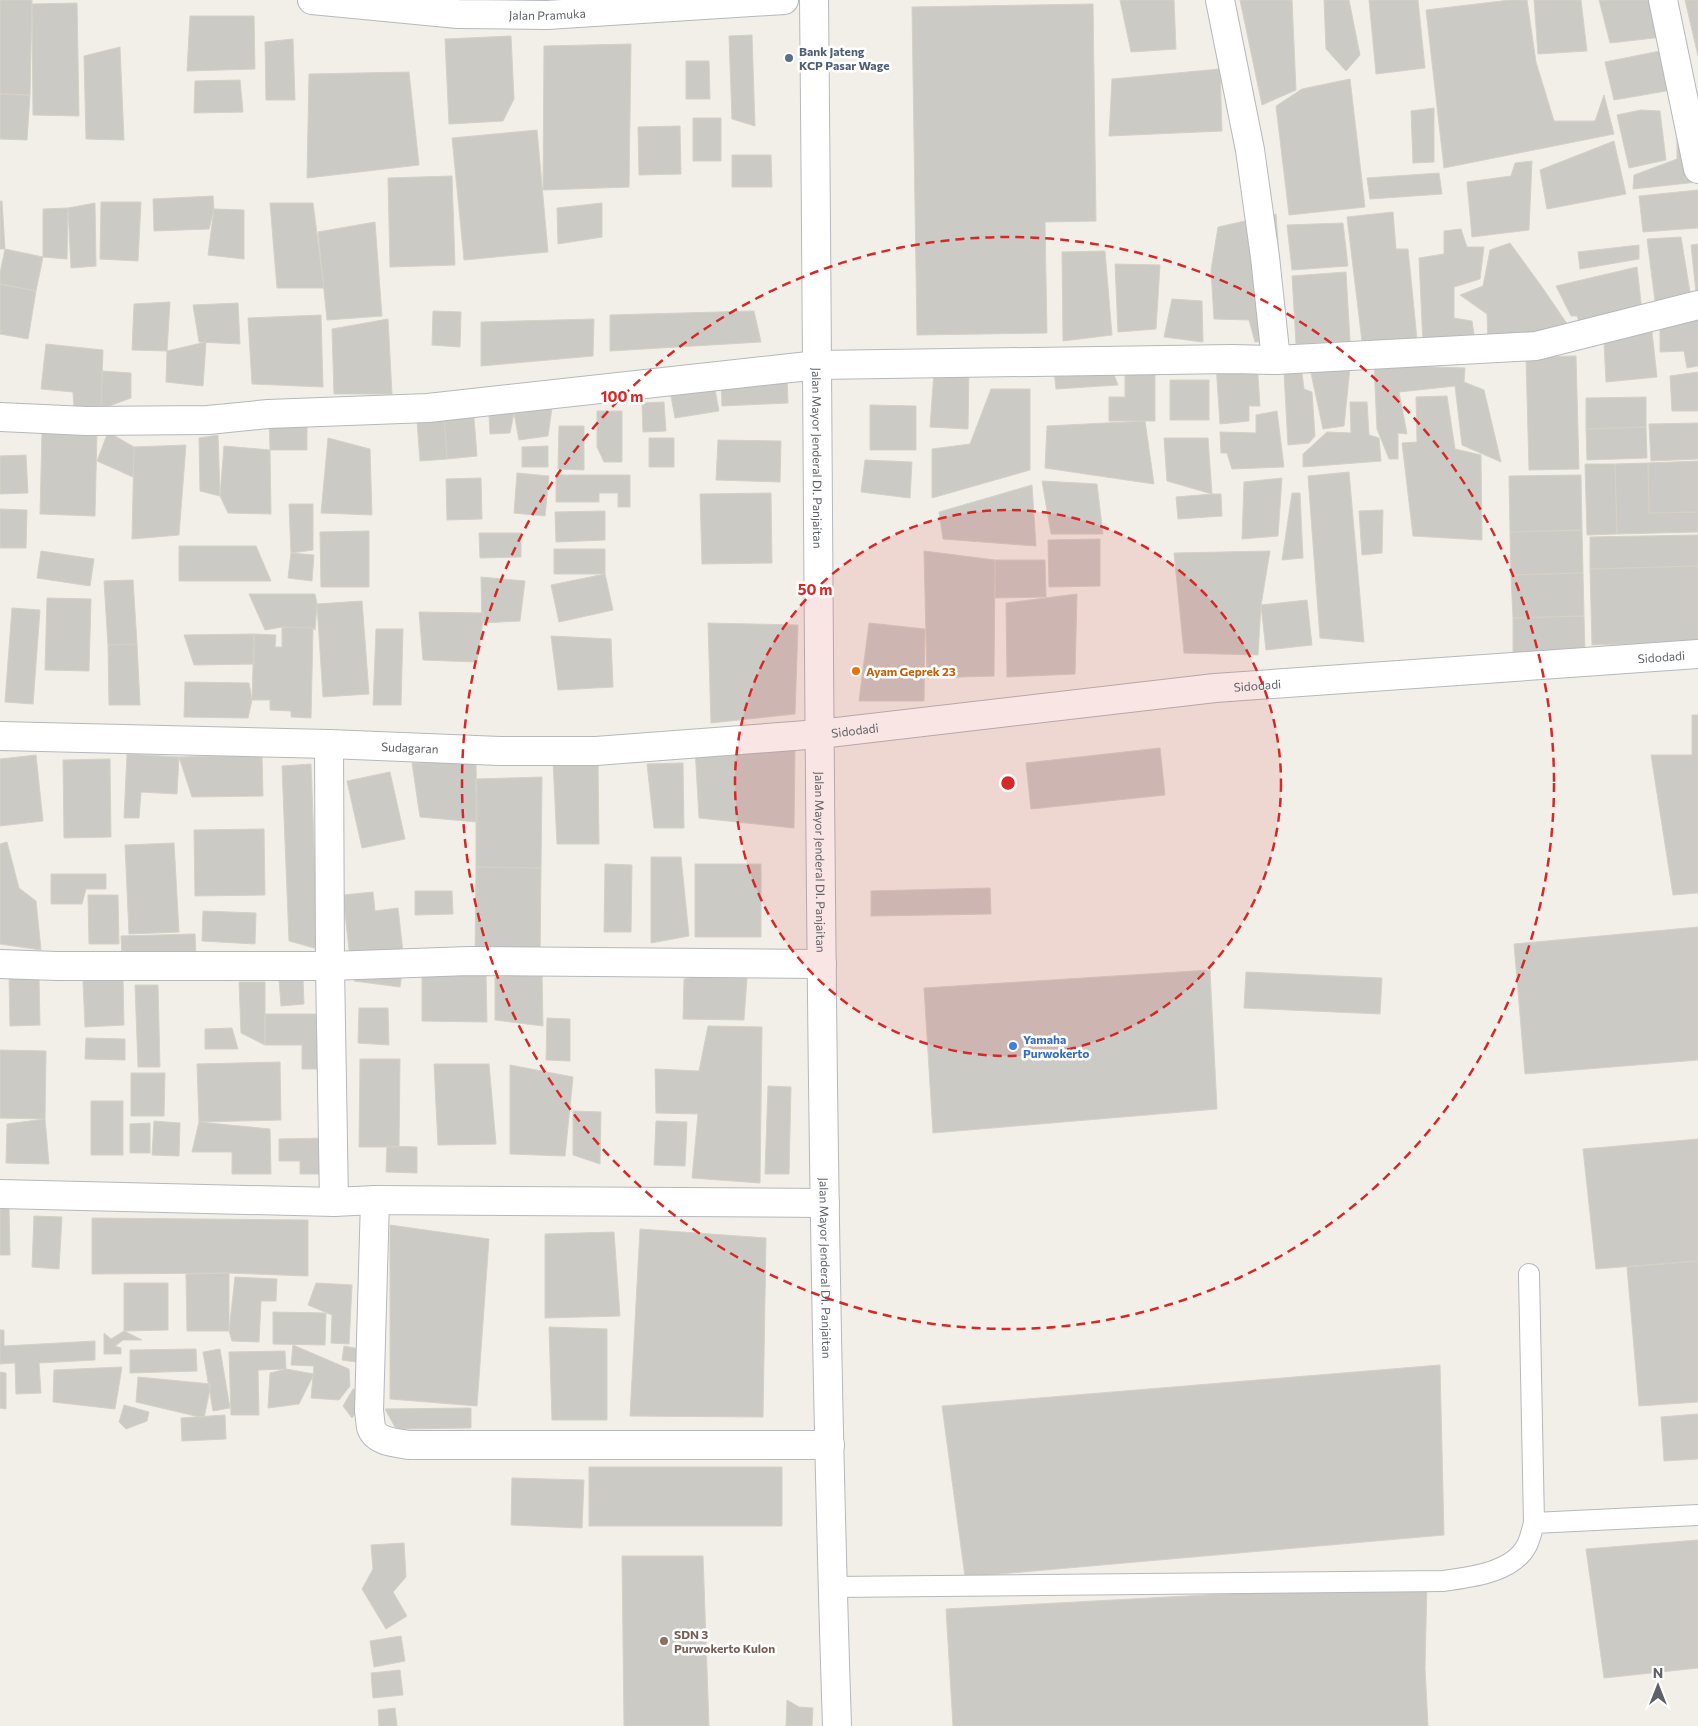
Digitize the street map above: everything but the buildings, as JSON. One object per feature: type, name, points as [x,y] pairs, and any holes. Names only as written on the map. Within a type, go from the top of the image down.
[{"type":"street","name":"Jalan Pramuka","points":[[312,0],[458,14],[547,15],[784,0]]},
{"type":"street","name":"Jalan Mayor Jenderal DI. Panjaitan","points":[[814,0],[825,1204],[837,1726]]},
{"type":"street","points":[[1220,0],[1250,150],[1265,257],[1276,360]]},
{"type":"street","points":[[1663,0],[1698,169]]},
{"type":"street","points":[[0,417],[86,421],[208,420],[268,414],[428,408],[818,365],[1276,360],[1536,346],[1698,304]]},
{"type":"street","name":"Sidodadi","points":[[820,734],[1215,688],[1698,654]]},
{"type":"street","name":"Sudagaran","points":[[0,736],[596,751],[820,734]]},
{"type":"street","points":[[329,744],[334,1202]]},
{"type":"street","points":[[0,964],[58,966],[330,966],[469,961],[822,964]]},
{"type":"street","points":[[0,1194],[334,1202],[375,1200],[825,1204]]},
{"type":"street","points":[[375,1200],[369,1411],[372,1429],[380,1438],[392,1443],[410,1445],[830,1445]]},
{"type":"lane","points":[[833,1587],[1443,1582],[1483,1576],[1510,1563],[1526,1546],[1534,1523],[1529,1274]]},
{"type":"lane","points":[[1534,1523],[1698,1515]]},
{"type":"place","name":"Bank Jateng KCP Pasar Wage","points":[[789,58]]},
{"type":"place","name":"Ayam Geprek 23","points":[[856,671]]},
{"type":"place","name":"Yamaha Purwokerto","points":[[1013,1046]]},
{"type":"place","name":"SDN 3 Purwokerto Kulon","points":[[664,1641]]}]
